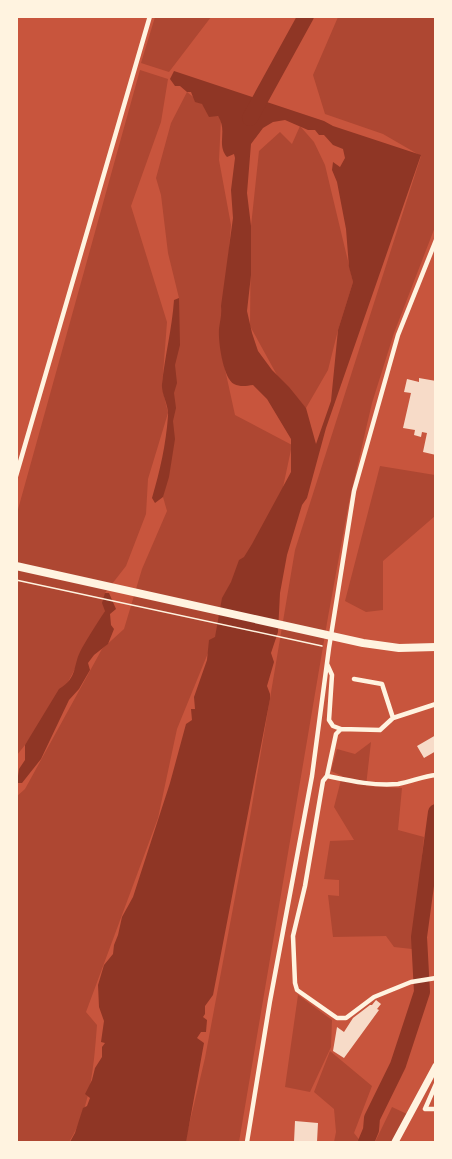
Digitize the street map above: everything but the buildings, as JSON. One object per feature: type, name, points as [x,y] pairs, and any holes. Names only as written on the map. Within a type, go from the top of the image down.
[{"type":"main road","points":[[16,566],[363,643],[399,648],[435,647]]},
{"type":"main road","points":[[395,1143],[435,1066]]},
{"type":"street","points":[[16,476],[150,16]]},
{"type":"street","points":[[247,1143],[270,1001],[312,776],[329,648],[357,480],[398,335],[435,240]]},
{"type":"street","points":[[327,664],[332,675],[329,720],[333,726],[341,729],[380,730],[393,718],[435,704]]},
{"type":"street","points":[[354,679],[382,684],[393,718]]},
{"type":"street","points":[[341,729],[336,734],[327,776],[323,781],[293,936],[297,990],[337,1018],[346,1018],[374,997],[411,982],[435,978]]},
{"type":"street","points":[[327,776],[364,784],[386,784],[435,775]]},
{"type":"street","points":[[435,1084],[426,1109],[435,1108]]},
{"type":"path","points":[[16,580],[329,648]]},
{"type":"shaded area","points":[[155,17],[211,17],[169,72],[141,63]]},
{"type":"shaded area","points":[[338,17],[435,17],[435,227],[394,333],[372,403],[349,502],[239,1142],[185,1142],[205,1058],[250,817],[295,550],[421,156],[383,134],[325,114],[313,75]]},
{"type":"shaded area","points":[[140,70],[168,79],[161,122],[131,206],[167,322],[162,387],[168,413],[148,479],[146,514],[126,566],[105,593],[105,611],[67,684],[17,755],[17,513]]},
{"type":"shaded area","points":[[174,71],[421,155],[326,428],[307,498],[302,505],[287,555],[280,593],[278,632],[271,653],[274,662],[267,686],[270,699],[213,995],[205,1006],[203,1017],[207,1020],[206,1032],[201,1032],[197,1038],[204,1043],[186,1142],[70,1142],[83,1108],[87,1106],[90,1098],[85,1094],[102,1057],[102,1047],[105,1043],[101,1042],[104,1021],[99,1007],[98,985],[104,965],[113,954],[122,917],[133,897],[170,783],[186,724],[192,720],[191,709],[195,709],[194,697],[207,660],[209,640],[215,637],[222,598],[239,560],[244,557],[252,544],[291,472],[291,439],[267,399],[253,385],[239,386],[230,380],[220,350],[221,306],[233,218],[231,190],[234,154],[227,157],[224,152],[222,127],[218,116],[209,117],[202,104],[195,102],[191,92],[175,86],[170,79]],"holes":[[[285,120],[308,130],[315,130],[319,135],[324,135],[333,145],[343,149],[345,158],[340,167],[333,162],[332,170],[337,182],[346,229],[349,267],[353,282],[338,330],[331,401],[316,444],[306,408],[258,351],[247,311],[251,275],[251,226],[247,193],[251,144],[263,128],[273,122]]]},
{"type":"shaded area","points":[[187,92],[221,119],[219,160],[231,225],[221,351],[235,415],[292,445],[282,492],[208,653],[177,729],[158,818],[86,1012],[97,1025],[93,1070],[82,1115],[69,1142],[17,1142],[16,797],[25,789],[102,649],[124,629],[142,569],[167,511],[163,497],[179,298],[168,253],[161,195],[156,178],[171,123]]},
{"type":"shaded area","points":[[300,126],[314,142],[325,165],[353,282],[328,370],[306,408],[278,377],[250,326],[251,226],[259,151],[280,132],[292,144]]},
{"type":"shaded area","points":[[179,298],[180,345],[175,365],[177,383],[174,393],[176,408],[173,421],[175,439],[169,477],[163,497],[155,503],[152,498],[166,437],[168,416],[162,384],[174,300]]},
{"type":"shaded area","points":[[380,466],[435,475],[435,516],[383,561],[383,610],[366,612],[345,601]]},
{"type":"shaded area","points":[[105,593],[109,593],[116,609],[110,614],[111,625],[114,629],[108,644],[88,663],[90,670],[79,689],[69,700],[41,759],[22,783],[17,783],[19,769],[25,760],[25,745],[59,689],[70,680],[82,648],[105,611],[102,603]]},
{"type":"shaded area","points":[[371,742],[366,786],[402,788],[398,830],[424,837],[412,949],[394,947],[386,936],[333,937],[328,895],[339,896],[339,880],[324,879],[330,841],[354,840],[334,807],[342,776],[331,771],[337,749],[355,754]]},
{"type":"shaded area","points":[[298,995],[332,1020],[331,1047],[310,1092],[285,1087]]},
{"type":"shaded area","points":[[330,1051],[372,1086],[354,1133],[361,1142],[334,1142],[336,1132],[334,1109],[314,1092]]},
{"type":"shaded area","points":[[392,1107],[407,1114],[392,1142],[375,1142]]},
{"type":"waterway","points":[[250,118],[306,16]]},
{"type":"waterway","points":[[366,1142],[371,1130],[372,1118],[398,1065],[422,992],[419,937],[436,812]]}]
